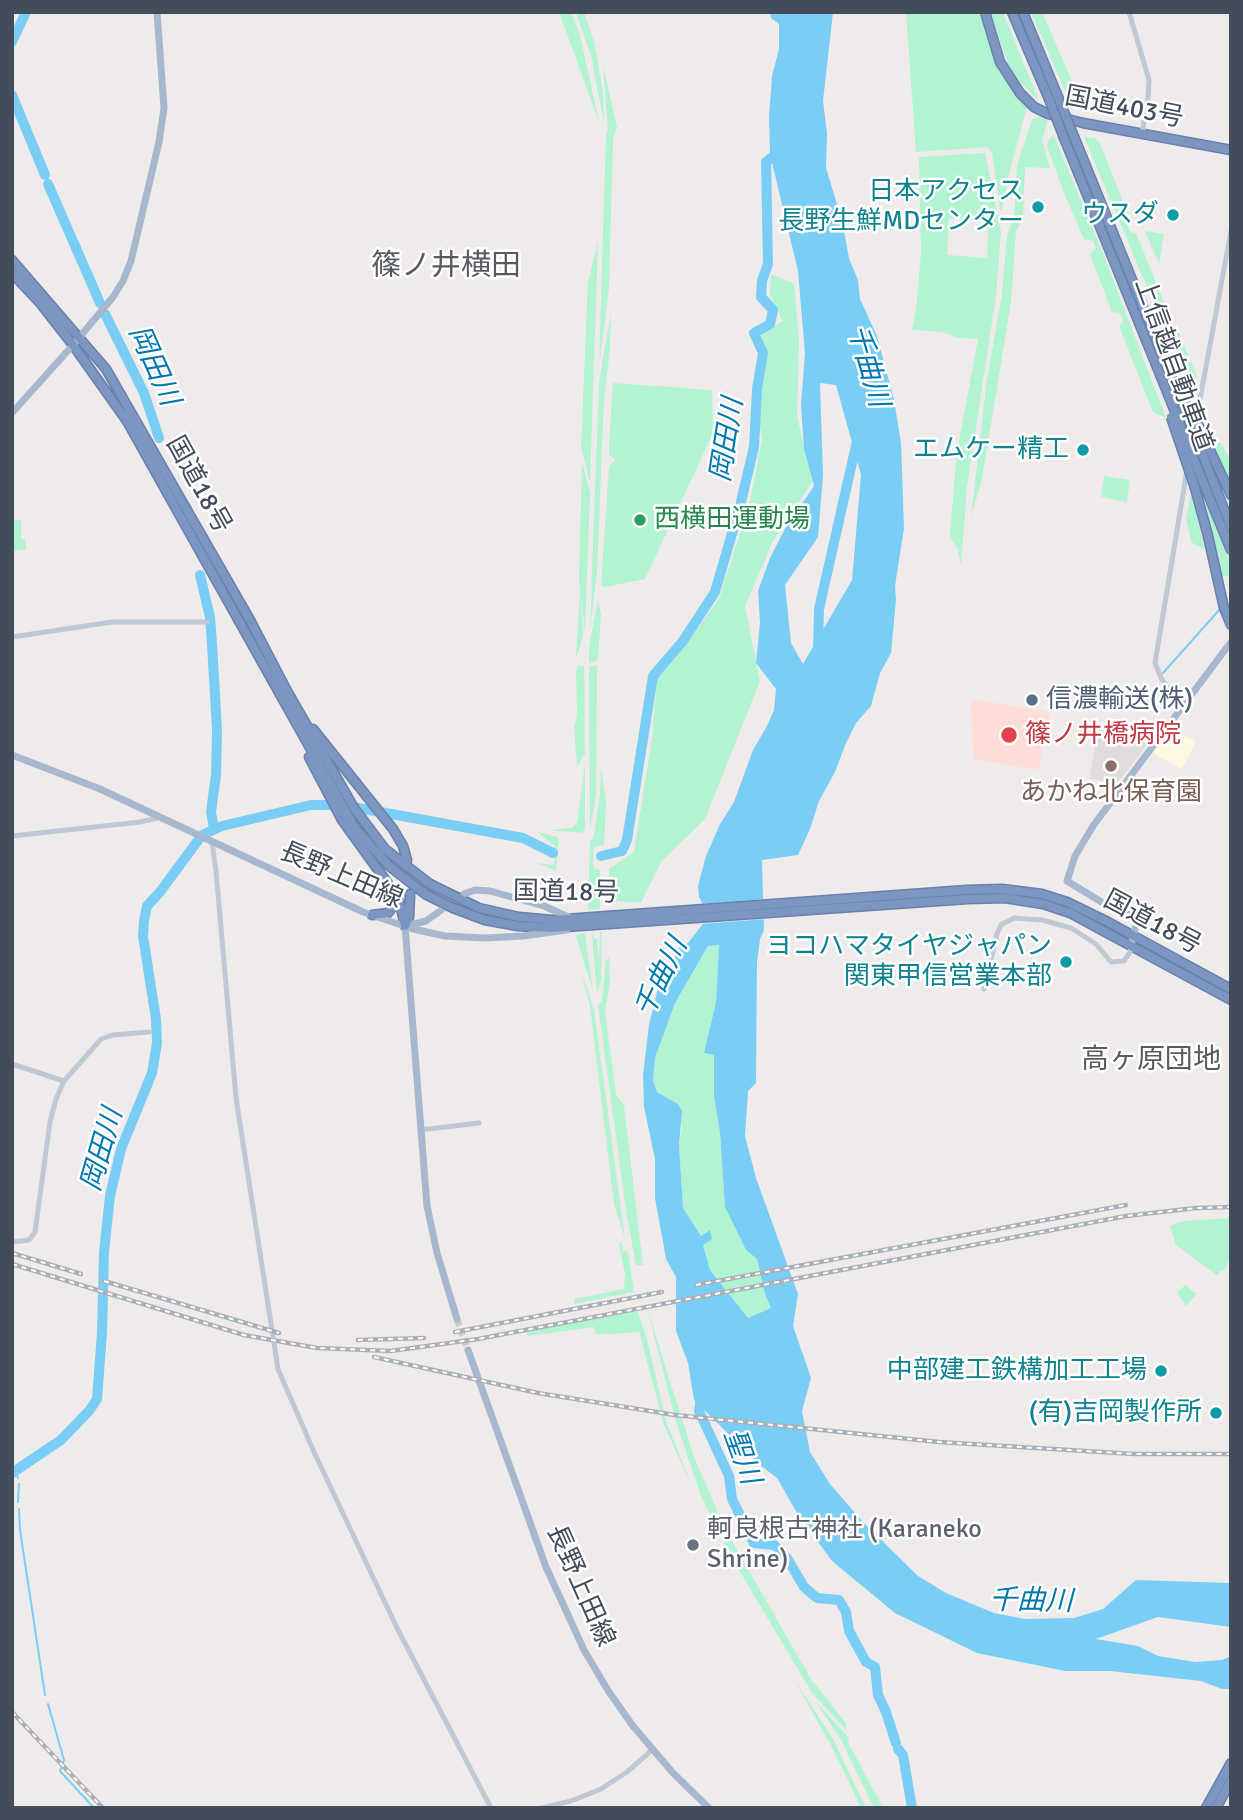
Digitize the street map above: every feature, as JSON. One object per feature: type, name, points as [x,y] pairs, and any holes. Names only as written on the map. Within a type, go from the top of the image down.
[{"type":"highway","name":"国道403号","points":[[985,12],[1000,62],[1020,93],[1034,107],[1070,120],[1231,150]]},
{"type":"highway","name":"上信越自動車道","points":[[1012,12],[1231,550]]},
{"type":"highway","name":"上信越自動車道","points":[[1023,12],[1205,450],[1231,527]]},
{"type":"highway","name":"国道18号","points":[[12,260],[107,369],[347,796],[363,822],[385,849],[430,884],[489,911],[519,917],[574,919],[587,924]]},
{"type":"highway","name":"国道18号","points":[[12,274],[41,304],[127,421],[296,724],[313,767],[346,820],[389,866],[418,889],[446,905],[474,916],[506,924],[541,928],[1002,889],[1041,894],[1066,902],[1231,989]]},
{"type":"highway","name":"上信越自動車道","points":[[1174,415],[1208,536],[1224,608],[1231,625]]},
{"type":"highway","name":"上信越自動車道","points":[[1205,450],[1231,495]]},
{"type":"highway","points":[[299,713],[390,825],[400,840],[407,860]]},
{"type":"highway","points":[[346,820],[397,897],[405,926]]},
{"type":"highway","points":[[405,926],[410,917],[410,894]]},
{"type":"highway","name":"国道18号","points":[[967,894],[1043,905],[1070,913],[1231,1002]]},
{"type":"highway","points":[[372,915],[388,913],[397,897]]},
{"type":"highway","points":[[1206,1808],[1231,1763]]},
{"type":"highway","points":[[1216,1808],[1231,1781]]},
{"type":"main road","points":[[12,413],[113,298],[131,261],[159,142],[164,108],[157,12]]},
{"type":"main road","points":[[1131,946],[1136,924],[1133,916],[1108,906],[1067,881],[1081,844],[1231,642]]},
{"type":"main road","name":"長野上田線","points":[[12,755],[68,775],[372,915],[405,926],[429,1217],[457,1320]]},
{"type":"main road","points":[[464,894],[478,890],[490,891],[544,906],[574,919]]},
{"type":"main road","points":[[405,926],[426,921],[440,911]]},
{"type":"main road","points":[[405,926],[432,934],[478,938],[531,935],[587,924]]},
{"type":"main road","name":"長野上田線","points":[[468,1350],[535,1539],[566,1613],[609,1692],[652,1750],[709,1808]]},
{"type":"street","points":[[1129,12],[1149,80],[1149,98],[1142,134]]},
{"type":"street","points":[[1182,706],[1162,680],[1155,663],[1194,427],[1231,231]]},
{"type":"street","points":[[12,637],[112,622],[207,622]]},
{"type":"street","points":[[12,836],[158,818]]},
{"type":"street","points":[[212,842],[240,1129],[278,1368],[397,1629],[491,1808]]},
{"type":"street","points":[[984,989],[997,934],[1002,925],[1014,918],[1042,920],[1071,928],[1096,944],[1111,962],[1124,961],[1131,946]]},
{"type":"street","points":[[12,1242],[29,1240],[35,1232],[50,1122],[55,1099],[64,1081],[101,1040],[113,1035],[149,1032]]},
{"type":"street","points":[[12,1064],[64,1081]]},
{"type":"street","points":[[420,1130],[480,1123]]},
{"type":"street","points":[[541,1808],[571,1801],[601,1789],[627,1772],[652,1750]]},
{"type":"shaded area","name":"篠ノ井橋病院","points":[[971,699],[1050,712],[1040,766],[1036,770],[973,759]]},
{"type":"shaded area","points":[[1170,727],[1196,742],[1182,769],[1152,753]]},
{"type":"shaded area","name":"あかね北保育園","points":[[1097,728],[1152,738],[1118,783],[1090,779]]},
{"type":"green space","points":[[559,12],[571,12],[580,35],[599,122]]},
{"type":"green space","points":[[576,12],[584,12],[594,41],[603,92],[604,122],[591,56]]},
{"type":"green space","points":[[906,12],[981,12],[999,71],[1027,107],[1002,211],[992,153],[988,147],[916,152]]},
{"type":"green space","points":[[990,12],[1003,12],[1039,101],[1015,77],[1009,67]]},
{"type":"green space","points":[[1031,12],[1042,12],[1080,99],[1078,106],[1073,109]]},
{"type":"green space","points":[[603,65],[617,127],[613,139],[609,288],[599,367],[608,130]]},
{"type":"green space","points":[[1039,117],[1048,121],[1042,140],[1050,168],[1025,167],[1023,218],[1016,231],[1011,302],[982,479],[971,517],[986,386],[1002,293],[1007,236],[1014,217],[1017,165],[1032,120]]},
{"type":"green space","points":[[1054,136],[1105,258],[1166,418],[1153,412],[1119,326],[1123,321],[1120,313],[1112,312],[1090,254],[1096,248],[1093,241],[1084,239],[1064,193],[1047,146],[1049,139]]},
{"type":"green space","points":[[1084,137],[1095,138],[1100,143],[1131,222],[1128,226],[1130,232],[1136,233],[1170,317],[1167,323],[1169,329],[1178,331],[1197,376],[1193,397]]},
{"type":"green space","points":[[985,153],[1001,232],[996,295],[967,487],[961,566],[958,550],[950,533],[957,452],[978,339],[912,330],[921,252],[919,157]],"holes":[[[989,218],[987,258],[947,255],[949,219]]]},
{"type":"green space","points":[[1145,231],[1164,234],[1159,264]]},
{"type":"green space","points":[[598,242],[590,483],[581,447],[588,282]]},
{"type":"green space","points":[[771,274],[794,284],[799,342],[797,416],[812,482],[773,541],[745,606],[760,681],[705,819],[661,862],[641,903],[608,903],[609,869],[634,852],[652,739],[657,678],[684,648],[719,599],[750,502],[762,438],[759,423],[767,355],[761,334],[783,321],[770,294]]},
{"type":"green space","points":[[611,313],[604,399],[597,572],[590,630],[599,382]]},
{"type":"green space","name":"西横田運動場","points":[[613,383],[712,390],[713,433],[645,579],[605,587],[601,585],[609,467],[615,460],[609,454]]},
{"type":"green space","points":[[1214,439],[1222,444],[1231,462],[1231,484],[1211,441]]},
{"type":"green space","points":[[582,462],[590,493],[585,632],[579,581]]},
{"type":"green space","points":[[1104,476],[1130,480],[1127,502],[1101,497]]},
{"type":"green space","points":[[1197,486],[1231,564],[1231,576],[1222,576]]},
{"type":"green space","points":[[1191,495],[1205,549],[1191,541],[1186,519]]},
{"type":"green space","points":[[12,520],[21,520],[21,539],[25,539],[26,550],[12,551]]},
{"type":"green space","points":[[580,591],[583,635],[576,659]]},
{"type":"green space","points":[[598,599],[601,615],[598,659],[589,664],[589,647]]},
{"type":"green space","points":[[578,665],[584,666],[585,757],[583,756],[577,767],[574,727],[577,716]]},
{"type":"green space","points":[[589,666],[597,666],[596,796],[590,830]]},
{"type":"green space","points":[[585,763],[585,829],[581,833],[549,830],[572,828],[577,823]]},
{"type":"green space","points":[[601,765],[606,804],[604,845],[594,847],[593,868],[600,870],[600,909],[588,910],[590,842],[594,836],[600,795]]},
{"type":"green space","points":[[537,832],[557,837],[559,840],[556,871],[537,863],[554,865],[555,846]]},
{"type":"green space","points":[[592,932],[597,939],[599,964],[602,932],[601,980],[597,994]]},
{"type":"green space","points":[[585,933],[593,991],[576,936]]},
{"type":"green space","points":[[719,945],[716,1002],[704,1053],[714,1055],[714,1096],[720,1133],[725,1206],[746,1250],[757,1259],[771,1308],[748,1318],[710,1270],[703,1245],[709,1230],[701,1236],[683,1208],[679,1145],[682,1128],[678,1104],[657,1092],[653,1080],[655,1058],[675,1003],[708,946]]},
{"type":"green space","points":[[609,957],[610,981],[605,1012],[616,1094],[624,1106],[643,1265],[636,1265],[627,1217],[598,1005],[602,1001],[606,961]]},
{"type":"green space","points":[[580,967],[594,1010],[625,1239],[614,1204],[590,1007]]},
{"type":"green space","points":[[1231,1218],[1231,1254],[1225,1270],[1220,1271],[1218,1276],[1176,1245],[1170,1226],[1184,1221]]},
{"type":"green space","points":[[621,1240],[623,1250],[628,1252],[634,1292],[574,1304],[574,1299],[624,1289],[625,1274],[619,1245]]},
{"type":"green space","points":[[1185,1285],[1197,1294],[1186,1306],[1177,1293]]},
{"type":"green space","points":[[647,1308],[694,1457],[724,1527],[811,1679],[845,1722],[847,1731],[812,1693],[730,1555],[701,1496],[676,1422]]},
{"type":"green space","points":[[621,1312],[638,1312],[666,1421],[694,1491],[664,1425],[639,1332],[596,1335],[594,1327],[528,1336],[526,1332]]},
{"type":"green space","points":[[794,1679],[833,1739],[866,1808],[861,1808],[834,1751]]},
{"type":"green space","points":[[816,1702],[849,1738],[848,1742],[883,1808],[874,1808],[841,1740]]},
{"type":"water","points":[[770,12],[833,12],[823,101],[827,133],[826,168],[842,220],[849,258],[858,280],[860,299],[877,336],[894,400],[901,443],[904,528],[895,586],[891,653],[880,673],[871,706],[856,723],[846,743],[798,855],[762,860],[764,930],[757,962],[756,1083],[748,1091],[745,1136],[756,1178],[798,1294],[793,1326],[811,1378],[802,1411],[810,1452],[830,1484],[862,1521],[918,1576],[946,1593],[994,1613],[1025,1619],[1074,1618],[1103,1609],[1136,1580],[1231,1583],[1231,1627],[1158,1617],[1096,1639],[1138,1646],[1158,1656],[1195,1662],[1222,1660],[1231,1656],[1231,1689],[1222,1689],[1201,1681],[1110,1671],[1065,1671],[977,1653],[895,1613],[832,1561],[797,1513],[777,1478],[760,1465],[694,1400],[688,1363],[676,1331],[676,1277],[666,1259],[655,1198],[655,1159],[644,1107],[643,1075],[649,1025],[657,992],[679,948],[688,943],[709,916],[699,897],[698,886],[706,856],[720,824],[734,802],[753,750],[774,710],[776,689],[756,663],[760,623],[758,591],[770,558],[787,525],[814,486],[804,449],[801,405],[805,353],[798,271],[770,154],[772,76],[779,49],[779,24],[771,18]],"holes":[[[820,383],[836,385],[861,475],[852,580],[803,664],[791,643],[785,585],[818,537],[823,475]],[[719,945],[716,1002],[704,1053],[714,1055],[714,1096],[720,1133],[725,1207],[746,1250],[757,1259],[771,1308],[748,1318],[710,1270],[703,1245],[712,1239],[710,1230],[701,1236],[683,1208],[679,1145],[682,1111],[678,1104],[657,1092],[653,1080],[655,1058],[675,1003],[708,946]]]},
{"type":"pier","points":[[766,899],[767,919],[700,924],[705,916],[699,904]]},
{"type":"waterway","points":[[12,42],[26,12]]},
{"type":"waterway","name":"岡田川","points":[[12,95],[45,175]]},
{"type":"waterway","name":"岡田川","points":[[601,856],[622,851],[627,840],[653,676],[683,641],[715,592],[740,506],[754,447],[757,389],[763,353],[754,333],[770,324],[773,310],[761,297],[762,281],[768,264],[766,162],[780,151]]},
{"type":"waterway","name":"岡田川","points":[[48,184],[100,303]]},
{"type":"waterway","name":"岡田川","points":[[105,314],[144,393],[159,438]]},
{"type":"waterway","name":"千曲川","points":[[818,649],[819,609],[857,441]]},
{"type":"waterway","name":"岡田川","points":[[200,575],[210,617],[217,730],[216,775],[211,812],[214,829]]},
{"type":"waterway","points":[[1163,673],[1221,608]]},
{"type":"waterway","name":"岡田川","points":[[12,1473],[61,1440],[97,1399],[104,1252],[110,1196],[121,1149],[152,1073],[157,1043],[156,1019],[143,936],[144,921],[147,906],[202,835],[222,826],[311,805],[342,805],[523,838],[553,853]]},
{"type":"waterway","name":"聖川","points":[[702,1392],[699,1411],[729,1476],[732,1499],[754,1543],[774,1545],[787,1558],[804,1587],[817,1598],[839,1600],[846,1612],[849,1631],[866,1662],[875,1667],[878,1695],[896,1743]]},
{"type":"waterway","name":"岡田川","points":[[16,1471],[18,1478]]},
{"type":"waterway","points":[[18,1502],[19,1484]]},
{"type":"waterway","points":[[19,1509],[45,1695]]},
{"type":"waterway","points":[[48,1704],[64,1760],[60,1771],[94,1808]]},
{"type":"waterway","name":"聖川","points":[[898,1749],[903,1755],[912,1808]]},
{"type":"tunnel","points":[[440,911],[462,895]]},
{"type":"tunnel","points":[[457,1319],[468,1350]]},
{"type":"railway","points":[[696,1285],[1126,1205]]},
{"type":"railway","points":[[12,1264],[244,1335],[317,1348],[391,1351],[478,1339],[1126,1216],[1231,1207]]},
{"type":"railway","points":[[12,1253],[81,1274]]},
{"type":"railway","points":[[104,1281],[279,1333]]},
{"type":"railway","points":[[455,1332],[662,1292]]},
{"type":"railway","points":[[358,1340],[424,1338]]},
{"type":"railway","points":[[374,1357],[538,1393],[675,1415],[939,1442],[1134,1454],[1231,1454]]},
{"type":"railway","points":[[12,1712],[103,1808]]},
{"type":"place","name":"日本アクセス 長野生鮮MDセンター","points":[[1038,207]]},
{"type":"place","name":"ウスダ","points":[[1173,215]]},
{"type":"place","name":"エムケー精工","points":[[1083,450]]},
{"type":"place","name":"西横田運動場","points":[[640,520]]},
{"type":"place","name":"信濃輸送(株)","points":[[1032,700]]},
{"type":"place","name":"篠ノ井橋病院","points":[[1009,735]]},
{"type":"place","name":"あかね北保育園","points":[[1111,766]]},
{"type":"place","name":"ヨコハマタイヤジャパン 関東甲信営業本部","points":[[1066,962]]},
{"type":"place","name":"中部建工鉄構加工工場","points":[[1161,1371]]},
{"type":"place","name":"(有)吉岡製作所","points":[[1216,1413]]},
{"type":"place","name":"軻良根古神社 (Karaneko Shrine)","points":[[693,1545]]},
{"type":"district","name":"篠ノ井横田","points":[[446,267]]},
{"type":"district","name":"高ヶ原団地","points":[[1151,1061]]}]
